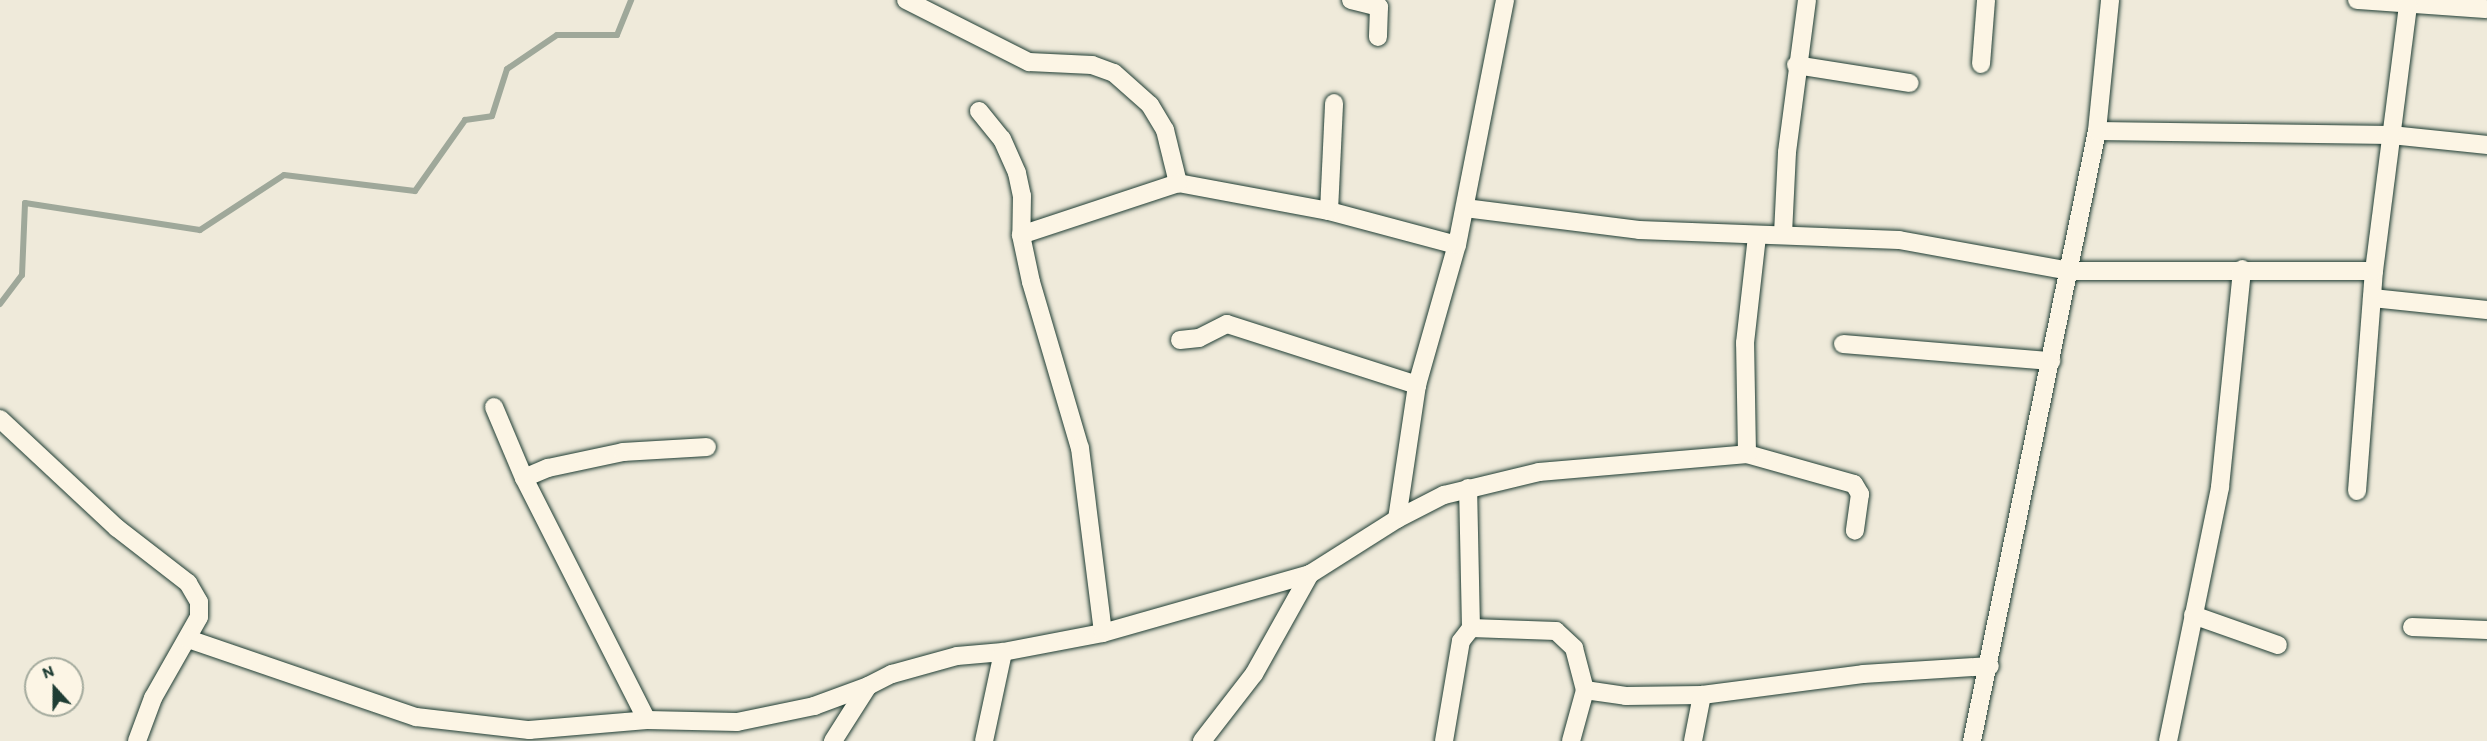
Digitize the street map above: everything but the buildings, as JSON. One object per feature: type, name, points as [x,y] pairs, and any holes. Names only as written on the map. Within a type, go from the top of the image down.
[{"type":"street","points":[[906,0],[1029,62],[1092,65],[1114,74],[1150,105],[1165,130],[1178,183]]},
{"type":"street","points":[[1351,0],[1379,6],[1378,37]]},
{"type":"street","points":[[1397,519],[1417,385],[1457,245],[1505,0]]},
{"type":"street","points":[[1783,234],[1796,65],[1807,0]]},
{"type":"street","points":[[1981,64],[1986,0]]},
{"type":"street","points":[[1972,741],[1990,666],[2097,131],[2110,0]]},
{"type":"street","points":[[2356,0],[2487,9]]},
{"type":"street","points":[[2356,491],[2374,271],[2408,5]]},
{"type":"street","points":[[1796,65],[1910,83]]},
{"type":"street","points":[[1329,211],[1334,103]]},
{"type":"street","points":[[979,111],[1002,139],[1017,173],[1022,196],[1021,235],[1080,448],[1104,633]]},
{"type":"street","points":[[2097,131],[2391,135],[2487,145]]},
{"type":"street","points":[[1021,235],[1178,183],[1329,211],[1457,245]]},
{"type":"street","points":[[1465,208],[1639,230],[1899,240],[2069,271],[2242,269],[2374,271]]},
{"type":"street","points":[[1747,454],[1745,343],[1756,236]]},
{"type":"street","points":[[2168,741],[2220,487],[2242,269]]},
{"type":"street","points":[[2372,298],[2487,310]]},
{"type":"street","points":[[1179,340],[1198,338],[1227,324],[1417,385]]},
{"type":"street","points":[[1843,344],[2051,361]]},
{"type":"street","points":[[494,407],[524,478],[647,720]]},
{"type":"street","points":[[0,419],[117,528],[188,583],[199,602],[199,617],[153,698],[138,741]]},
{"type":"street","points":[[524,478],[548,468],[614,454],[707,447]]},
{"type":"street","points":[[188,639],[426,719],[529,730],[647,720],[737,722],[771,717],[868,686],[927,662],[1004,652],[1104,633],[1310,574],[1397,519],[1468,488],[1580,466],[1747,454],[1854,484],[1860,494],[1855,531]]},
{"type":"street","points":[[1444,741],[1461,641],[1471,628],[1468,488]]},
{"type":"street","points":[[1202,741],[1254,674],[1310,574]]},
{"type":"street","points":[[2193,615],[2278,645]]},
{"type":"street","points":[[2412,627],[2487,630]]},
{"type":"street","points":[[1471,628],[1556,631],[1574,648],[1585,690],[1571,741]]},
{"type":"street","points":[[984,741],[1004,652]]},
{"type":"street","points":[[1585,690],[1648,697],[1702,695],[1863,674],[1990,666]]},
{"type":"street","points":[[833,741],[868,686]]},
{"type":"street","points":[[1693,741],[1702,695]]},
{"type":"waterway","points":[[0,304],[22,275],[25,203],[200,230],[284,175],[415,191],[465,120],[492,116],[507,69],[557,35],[617,35],[631,0]]}]
